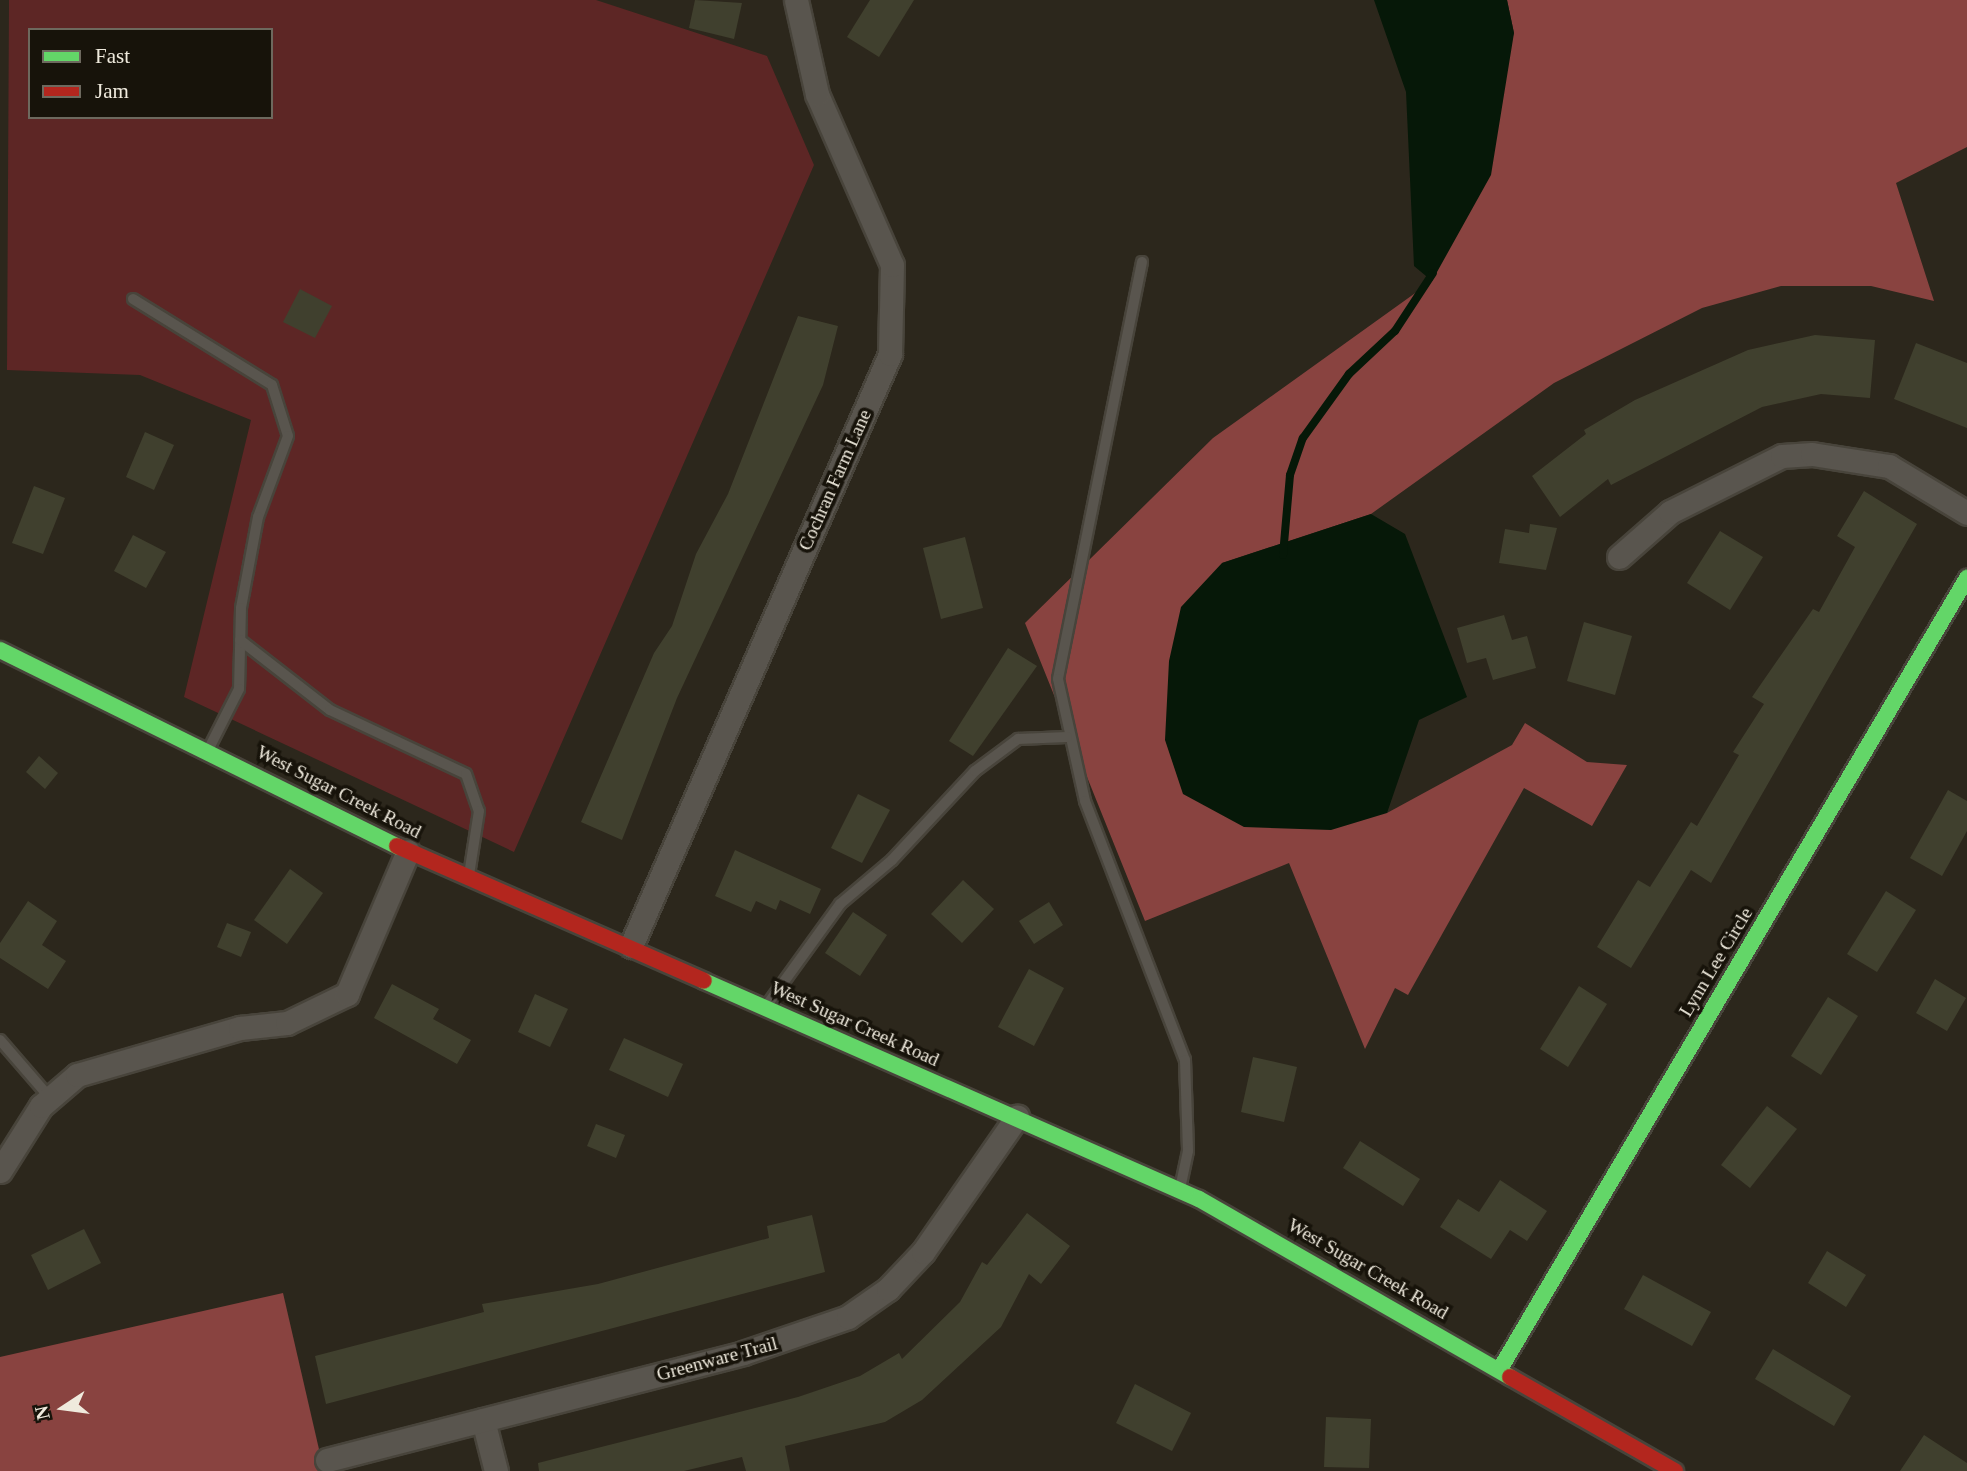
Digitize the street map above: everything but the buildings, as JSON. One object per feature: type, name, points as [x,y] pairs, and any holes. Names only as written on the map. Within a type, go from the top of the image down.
[{"type":"main road","name":"Lynn Lee Circle","points":[[1500,1368],[1967,578]]},
{"type":"main road","name":"West Sugar Creek Road","points":[[0,650],[208,750],[408,851],[631,946],[1180,1191],[1500,1368],[1675,1471]]},
{"type":"street","name":"Cochran Farm Lane","points":[[631,946],[890,354],[892,265],[817,94],[796,0]]},
{"type":"street","points":[[1619,557],[1670,512],[1782,456],[1812,454],[1889,466],[1967,513]]},
{"type":"street","points":[[0,1171],[50,1098],[78,1075],[240,1028],[287,1023],[347,994],[408,851]]},
{"type":"street","name":"Greenware Trail","points":[[327,1460],[743,1353],[848,1317],[888,1289],[923,1252],[1017,1117]]},
{"type":"street","points":[[483,1420],[496,1471]]},
{"type":"lane","points":[[1142,262],[1061,651],[1067,737],[1085,801],[1185,1060],[1188,1151],[1180,1191]]},
{"type":"lane","points":[[133,299],[272,385],[288,436],[258,517],[240,640],[239,689],[208,750]]},
{"type":"lane","points":[[240,640],[330,710],[466,774],[479,811],[469,877]]},
{"type":"lane","points":[[766,1008],[840,904],[892,860],[975,771],[1018,739],[1067,737]]},
{"type":"lane","points":[[0,1040],[50,1098]]},
{"type":"shaded area","points":[[9,0],[596,0],[767,56],[814,165],[514,852],[184,697],[251,420],[140,375],[7,370]]},
{"type":"shaded area","points":[[1374,0],[1507,0],[1514,33],[1491,175],[1432,281],[1414,266],[1406,92]]},
{"type":"shaded area","points":[[1507,0],[1967,0],[1967,147],[1896,183],[1934,301],[1871,286],[1781,286],[1702,308],[1554,383],[1371,514],[1222,563],[1387,813],[1512,745],[1525,723],[1587,762],[1627,765],[1592,826],[1524,788],[1408,995],[1395,988],[1365,1049],[1289,863],[1145,921],[1025,623],[1213,438],[1432,281],[1514,33]]},
{"type":"shaded area","points":[[1371,514],[1405,534],[1467,697],[1419,720],[1387,813],[1331,830],[1244,827],[1183,794],[1165,740],[1169,661],[1181,607],[1222,563]]},
{"type":"shaded area","points":[[283,1293],[324,1471],[0,1471],[0,1357]]},
{"type":"waterway","points":[[1283,555],[1290,475],[1303,438],[1349,374],[1395,331],[1433,273]]},
{"type":"traffic: fast","points":[[1500,1369],[1967,578]]},
{"type":"traffic: fast","points":[[0,650],[397,846]]},
{"type":"traffic: fast","points":[[704,981],[1199,1199],[1510,1377]]},
{"type":"traffic: jam","points":[[397,846],[704,981]]},
{"type":"traffic: jam","points":[[1510,1377],[1675,1471]]}]
